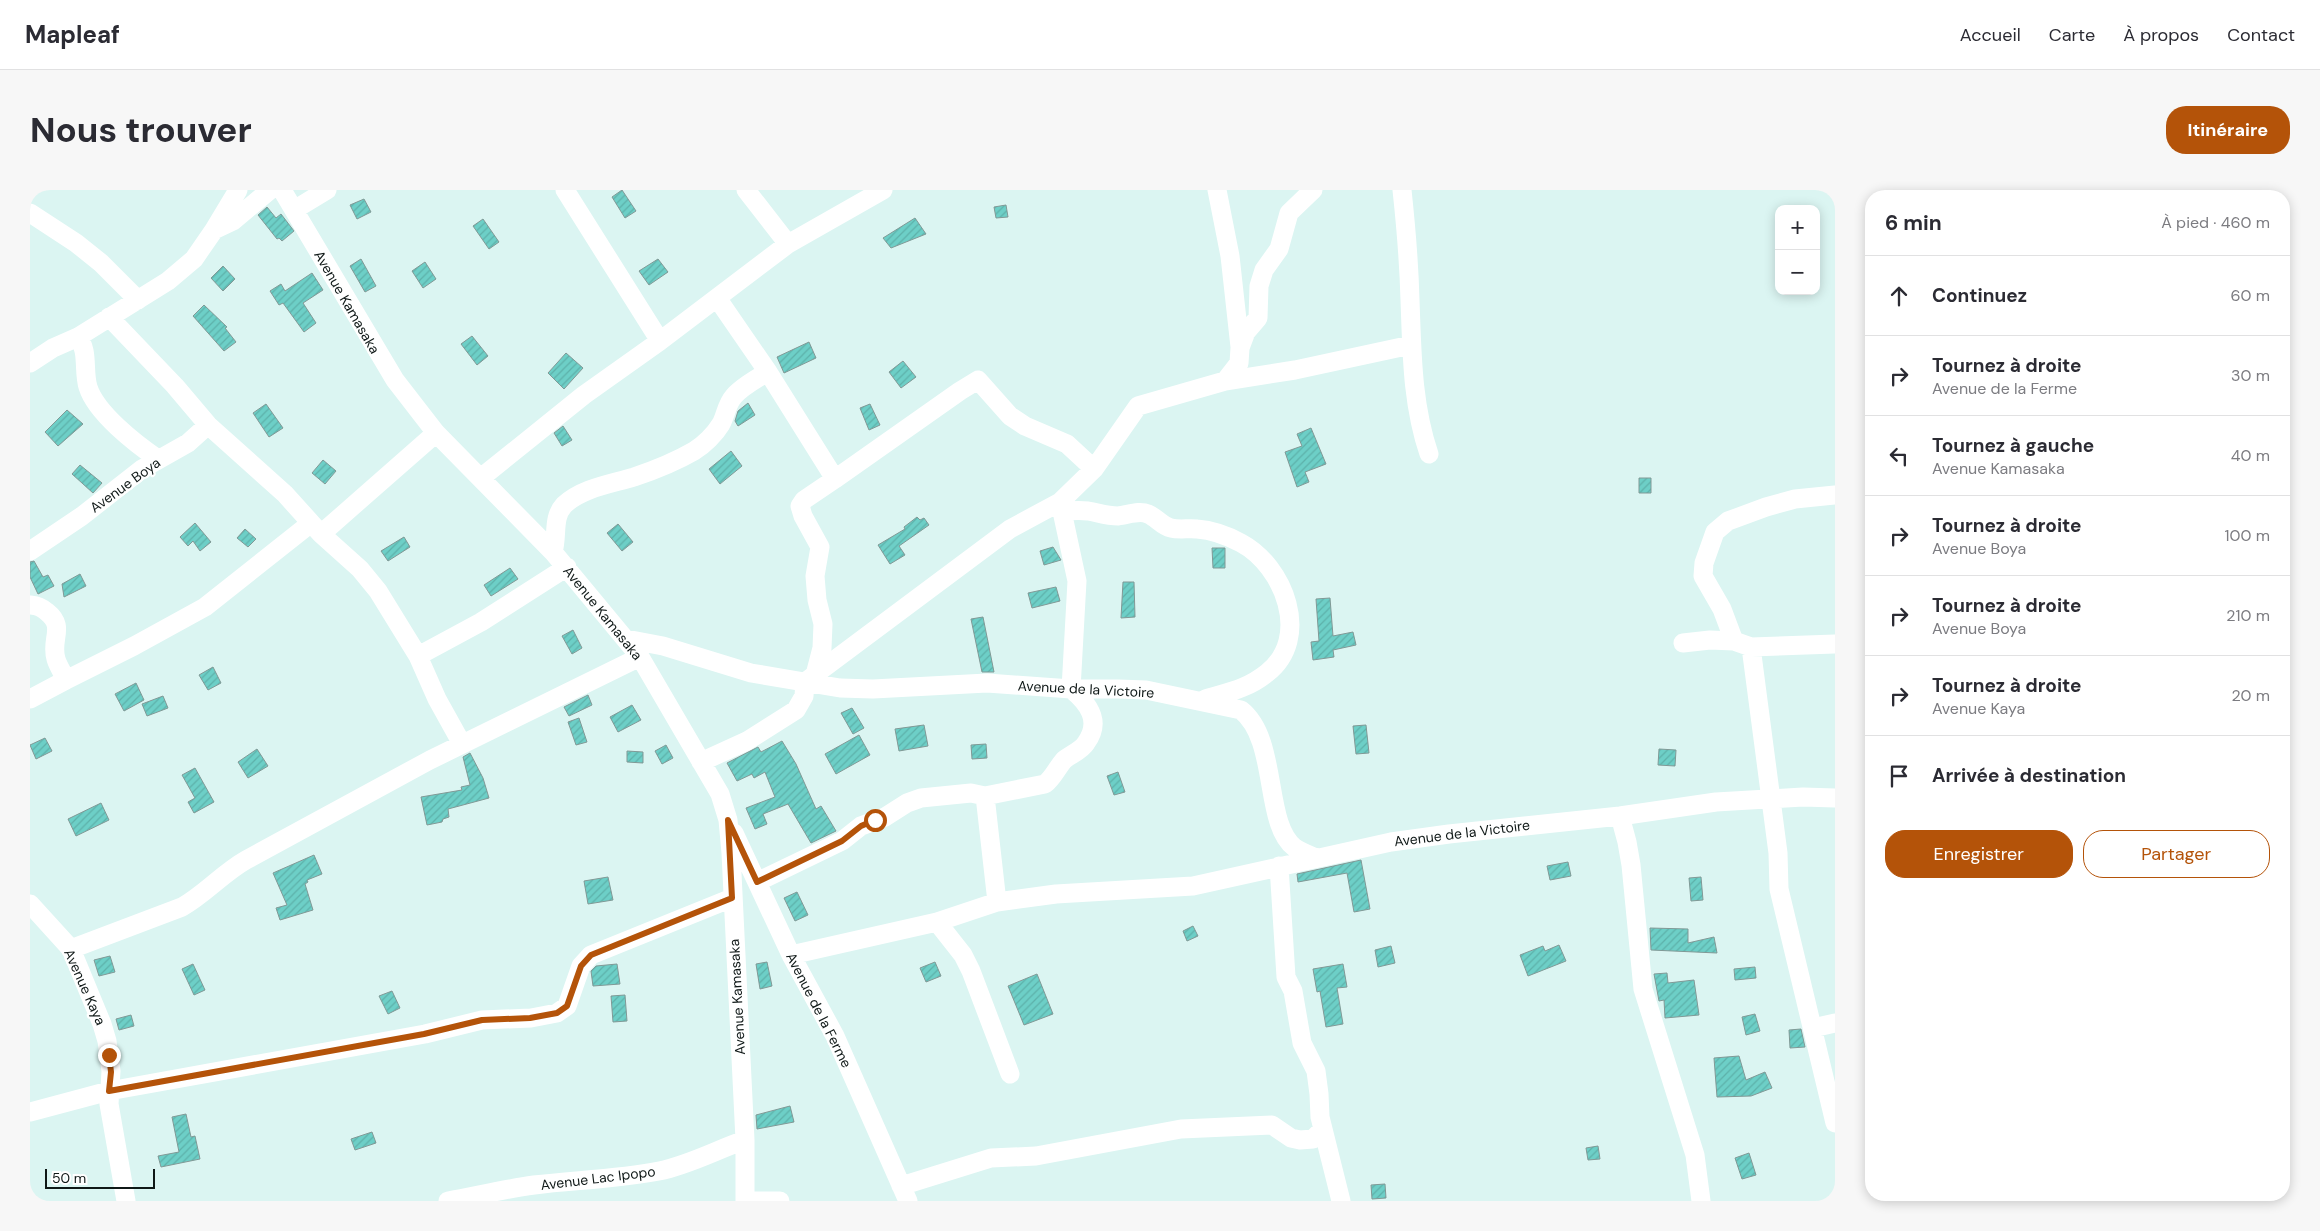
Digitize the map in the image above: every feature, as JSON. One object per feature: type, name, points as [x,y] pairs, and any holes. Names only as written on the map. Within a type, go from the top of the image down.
[{"type":"street","points":[[30,363],[53,348],[78,337],[182,270],[194,259],[238,190]]},
{"type":"street","points":[[214,230],[233,221],[270,190]]},
{"type":"street","name":"Avenue Kamasaka","points":[[282,190],[395,380],[436,433],[482,477],[554,552],[626,639],[640,657],[720,794],[728,820],[745,1140],[745,1201]]},
{"type":"street","points":[[294,210],[327,190]]},
{"type":"street","points":[[565,190],[660,341]]},
{"type":"street","points":[[746,190],[788,244]]},
{"type":"street","points":[[1217,190],[1230,256],[1240,348],[1239,363],[1226,380]]},
{"type":"street","points":[[1240,348],[1246,332],[1258,318],[1261,278],[1264,270],[1280,249],[1289,213],[1313,190]]},
{"type":"street","points":[[1402,190],[1408,248],[1411,366],[1421,430],[1429,454]]},
{"type":"street","points":[[482,477],[584,395],[660,341],[788,244],[880,191]]},
{"type":"street","points":[[30,213],[76,243],[101,263],[138,300]]},
{"type":"street","points":[[717,298],[768,372],[835,479]]},
{"type":"street","points":[[109,318],[175,386],[208,425],[285,494],[316,528],[360,569],[378,591],[418,656],[437,699],[462,744]]},
{"type":"street","points":[[78,337],[84,354],[88,386],[94,397],[127,437],[158,459]]},
{"type":"street","points":[[810,679],[1010,529],[1061,507],[1094,469],[1138,406],[1226,380],[1295,370],[1411,345]]},
{"type":"street","points":[[554,552],[557,540],[557,516],[575,495],[637,476],[673,462],[696,450],[713,434],[721,423],[726,408],[734,397],[748,384],[768,372]]},
{"type":"street","points":[[702,762],[748,741],[796,710],[804,696],[822,648],[822,624],[815,576],[820,547],[803,516],[800,506],[804,500],[978,380],[1010,416],[1025,426],[1067,444],[1094,469]]},
{"type":"street","name":"Avenue Boya","points":[[35,548],[158,459],[188,443],[208,425]]},
{"type":"street","points":[[30,699],[205,607],[316,528],[436,433]]},
{"type":"street","points":[[1835,495],[1795,498],[1766,506],[1728,521],[1715,532],[1704,562],[1703,576],[1742,644],[1778,853],[1778,889],[1835,1123]]},
{"type":"street","points":[[757,882],[842,841],[861,826],[885,818],[907,803],[921,798],[971,793],[985,796],[1044,784],[1051,779],[1060,765],[1087,743],[1093,721],[1091,713],[1086,702],[1071,689],[1077,580],[1061,507]]},
{"type":"street","points":[[1061,507],[1106,516],[1137,513],[1148,514],[1171,528],[1199,529],[1224,536],[1241,543],[1255,553],[1280,584],[1291,617],[1291,632],[1283,654],[1269,672],[1246,688],[1198,701]]},
{"type":"street","points":[[418,656],[481,622],[567,567]]},
{"type":"street","points":[[30,605],[40,606],[55,618],[58,625],[54,642],[56,658],[66,680]]},
{"type":"street","name":"Avenue de la Victoire","points":[[626,639],[663,646],[752,673],[810,679],[840,688],[872,690],[978,683],[1071,689],[1146,690],[1241,710],[1247,715],[1260,739],[1266,757],[1275,804],[1286,838],[1294,847],[1316,858],[1391,842],[1620,816],[1716,802],[1803,797],[1835,798]]},
{"type":"street","points":[[1683,643],[1710,640],[1742,644],[1835,644]]},
{"type":"street","points":[[71,949],[196,900],[232,868],[246,860],[462,744],[640,657]]},
{"type":"street","points":[[985,796],[997,902]]},
{"type":"street","points":[[1620,816],[1631,866],[1643,989],[1695,1155],[1701,1201]]},
{"type":"street","name":"Avenue de la Ferme","points":[[728,820],[791,955],[834,1036],[904,1194]]},
{"type":"street","points":[[791,955],[937,922],[997,902],[1056,894],[1194,886],[1316,858]]},
{"type":"street","points":[[1279,866],[1286,977],[1293,991],[1302,1043],[1316,1071],[1320,1094],[1320,1117],[1341,1201]]},
{"type":"street","points":[[30,1112],[109,1091],[424,1034],[482,1020],[530,1018],[557,1013],[567,1006],[581,966],[591,955],[732,898]]},
{"type":"street","name":"Avenue Kaya","points":[[33,912],[71,949],[91,994],[107,1041],[111,1072],[109,1104],[126,1201]]},
{"type":"street","points":[[937,922],[963,954],[1010,1074]]},
{"type":"street","points":[[1813,1028],[1835,1023]]},
{"type":"street","points":[[904,1194],[991,1158],[1036,1156],[1181,1129],[1272,1125],[1291,1138],[1300,1140],[1313,1139],[1323,1129]]},
{"type":"street","name":"Avenue Lac Ipopo","points":[[448,1201],[532,1185],[622,1177],[660,1171],[684,1165],[720,1148],[745,1140]]},
{"type":"street","points":[[745,1201],[780,1201]]},
{"type":"building","points":[[622,190],[636,211],[625,218],[612,197]]},
{"type":"building","points":[[364,199],[371,212],[357,219],[350,205]]},
{"type":"building","points":[[1006,205],[1008,217],[996,218],[994,207]]},
{"type":"building","points":[[267,207],[276,218],[281,214],[294,231],[282,241],[279,238],[277,239],[258,215]]},
{"type":"building","points":[[915,218],[926,234],[891,248],[883,238]]},
{"type":"building","points":[[483,219],[499,242],[489,249],[473,226]]},
{"type":"building","points":[[361,259],[376,286],[365,292],[350,266]]},
{"type":"building","points":[[658,259],[668,272],[649,285],[639,271]]},
{"type":"building","points":[[425,262],[436,279],[423,288],[412,271]]},
{"type":"building","points":[[223,266],[235,279],[223,291],[211,278]]},
{"type":"building","points":[[312,273],[323,290],[303,303],[316,323],[304,332],[283,303],[279,305],[270,291],[281,284],[285,291]]},
{"type":"building","points":[[204,305],[227,327],[225,328],[236,342],[224,351],[193,316]]},
{"type":"building","points":[[472,336],[488,356],[477,365],[461,344]]},
{"type":"building","points":[[809,342],[816,358],[784,373],[777,357]]},
{"type":"building","points":[[566,353],[583,368],[564,389],[548,373]]},
{"type":"building","points":[[903,361],[916,377],[901,388],[889,372]]},
{"type":"building","points":[[748,403],[755,415],[738,426],[735,421],[738,411]]},
{"type":"building","points":[[266,404],[283,428],[269,437],[253,413]]},
{"type":"building","points":[[870,404],[880,425],[869,430],[860,408]]},
{"type":"building","points":[[67,410],[83,424],[58,446],[45,432]]},
{"type":"building","points":[[563,426],[572,440],[562,446],[554,433]]},
{"type":"building","points":[[1311,428],[1326,464],[1305,472],[1309,482],[1297,487],[1285,452],[1302,446],[1297,434]]},
{"type":"building","points":[[731,451],[742,466],[720,484],[709,469]]},
{"type":"building","points":[[323,460],[336,471],[325,484],[312,473]]},
{"type":"building","points":[[80,465],[102,483],[93,493],[72,474]]},
{"type":"building","points":[[1639,478],[1651,478],[1651,493],[1639,493]]},
{"type":"building","points":[[917,517],[920,520],[924,518],[929,525],[899,546],[905,555],[890,564],[878,545],[905,529],[904,527]]},
{"type":"building","points":[[195,523],[211,542],[200,551],[193,541],[188,546],[180,537]]},
{"type":"building","points":[[618,524],[633,542],[622,551],[607,533]]},
{"type":"building","points":[[245,529],[256,539],[248,547],[237,538]]},
{"type":"building","points":[[404,537],[410,547],[388,561],[381,551]]},
{"type":"building","points":[[1053,547],[1061,560],[1044,565],[1040,551]]},
{"type":"building","points":[[1212,548],[1225,548],[1225,568],[1213,568]]},
{"type":"building","points":[[34,561],[43,577],[48,575],[54,586],[38,594],[30,577],[30,562]]},
{"type":"building","points":[[510,568],[518,579],[491,596],[484,585]]},
{"type":"building","points":[[80,574],[86,586],[64,597],[62,584]]},
{"type":"building","points":[[1123,582],[1134,582],[1135,617],[1121,618]]},
{"type":"building","points":[[1056,587],[1060,601],[1032,608],[1028,593]]},
{"type":"building","points":[[1330,598],[1333,636],[1353,632],[1356,645],[1333,650],[1334,657],[1313,660],[1311,642],[1319,641],[1316,599]]},
{"type":"building","points":[[983,617],[994,672],[982,672],[971,619]]},
{"type":"building","points":[[573,630],[582,648],[572,654],[562,636]]},
{"type":"building","points":[[213,667],[221,683],[208,690],[199,675]]},
{"type":"building","points":[[136,683],[144,700],[124,711],[115,694]]},
{"type":"building","points":[[588,695],[592,705],[569,716],[564,707]]},
{"type":"building","points":[[163,696],[168,708],[147,716],[142,704]]},
{"type":"building","points":[[632,705],[641,720],[618,732],[610,717]]},
{"type":"building","points":[[852,708],[864,728],[853,734],[841,713]]},
{"type":"building","points":[[579,718],[587,742],[576,745],[568,722]]},
{"type":"building","points":[[924,725],[928,746],[899,751],[895,729]]},
{"type":"building","points":[[1366,725],[1369,753],[1356,754],[1353,726]]},
{"type":"building","points":[[859,735],[870,755],[836,774],[825,754]]},
{"type":"building","points":[[45,738],[52,751],[36,759],[30,745]]},
{"type":"building","points":[[782,741],[796,764],[816,809],[821,806],[836,831],[811,843],[788,804],[763,814],[767,824],[755,829],[746,808],[775,797],[765,772],[754,778],[752,774],[737,781],[727,763],[758,747],[761,752]]},
{"type":"building","points":[[986,744],[987,758],[972,759],[971,745]]},
{"type":"building","points":[[666,745],[673,758],[662,764],[655,751]]},
{"type":"building","points":[[257,749],[268,766],[248,778],[238,762]]},
{"type":"building","points":[[1659,749],[1676,750],[1675,766],[1658,765]]},
{"type":"building","points":[[627,751],[643,752],[643,763],[627,762]]},
{"type":"building","points":[[470,753],[483,778],[489,798],[448,809],[449,817],[443,819],[442,822],[427,825],[421,797],[462,790],[461,787],[470,785],[463,757]]},
{"type":"building","points":[[195,768],[214,802],[194,813],[188,802],[195,798],[182,775]]},
{"type":"building","points":[[1118,772],[1125,792],[1114,795],[1107,776]]},
{"type":"building","points":[[101,803],[109,820],[76,836],[68,819]]},
{"type":"building","points":[[314,855],[322,874],[307,880],[308,882],[305,884],[313,910],[280,920],[276,908],[287,905],[273,873]]},
{"type":"building","points":[[1361,860],[1370,909],[1354,912],[1347,873],[1298,882],[1297,874]]},
{"type":"building","points":[[1568,862],[1571,876],[1550,880],[1547,866]]},
{"type":"building","points":[[608,877],[613,900],[588,904],[584,881]]},
{"type":"building","points":[[1701,877],[1703,900],[1691,901],[1689,878]]},
{"type":"building","points":[[797,892],[808,915],[795,921],[784,898]]},
{"type":"building","points":[[1193,926],[1198,936],[1187,941],[1183,931]]},
{"type":"building","points":[[1650,928],[1688,929],[1688,943],[1714,937],[1717,953],[1651,950]]},
{"type":"building","points":[[1559,945],[1566,961],[1528,976],[1520,955],[1543,946],[1545,951]]},
{"type":"building","points":[[1391,946],[1395,963],[1378,967],[1375,950]]},
{"type":"building","points":[[110,956],[115,972],[99,976],[94,960]]},
{"type":"building","points":[[767,962],[772,986],[760,989],[756,964]]},
{"type":"building","points":[[935,962],[941,976],[926,982],[920,968]]},
{"type":"building","points":[[193,964],[205,990],[194,995],[182,969]]},
{"type":"building","points":[[617,964],[620,984],[593,986],[591,971],[596,966]]},
{"type":"building","points":[[1343,964],[1347,987],[1337,988],[1343,1024],[1326,1027],[1320,991],[1317,992],[1313,969]]},
{"type":"building","points":[[1755,967],[1756,978],[1735,980],[1734,969]]},
{"type":"building","points":[[1667,973],[1668,983],[1694,980],[1699,1015],[1665,1018],[1664,1000],[1659,1001],[1654,974]]},
{"type":"building","points":[[1037,974],[1053,1014],[1024,1025],[1008,986]]},
{"type":"building","points":[[392,991],[400,1008],[388,1014],[379,996]]},
{"type":"building","points":[[625,995],[627,1021],[613,1022],[611,996]]},
{"type":"building","points":[[1755,1014],[1760,1031],[1746,1035],[1742,1017]]},
{"type":"building","points":[[131,1015],[134,1026],[119,1030],[116,1019]]},
{"type":"building","points":[[1801,1029],[1805,1047],[1790,1048],[1789,1030]]},
{"type":"building","points":[[1739,1056],[1746,1080],[1765,1072],[1772,1088],[1751,1096],[1717,1097],[1714,1058]]},
{"type":"building","points":[[790,1106],[794,1122],[757,1129],[756,1115]]},
{"type":"building","points":[[186,1114],[191,1137],[195,1136],[200,1159],[161,1167],[158,1156],[179,1152],[172,1117]]},
{"type":"building","points":[[372,1132],[376,1143],[355,1150],[351,1139]]},
{"type":"building","points":[[1598,1146],[1600,1159],[1588,1160],[1586,1148]]},
{"type":"building","points":[[1749,1153],[1756,1175],[1742,1179],[1735,1158]]},
{"type":"building","points":[[1385,1184],[1386,1198],[1372,1199],[1371,1185]]},
{"type":"route","points":[[109,1055],[111,1072],[109,1091],[424,1034],[482,1020],[530,1018],[557,1013],[567,1006],[581,966],[591,955],[732,898],[728,820],[757,882],[842,841],[861,826],[875,820]]}]
